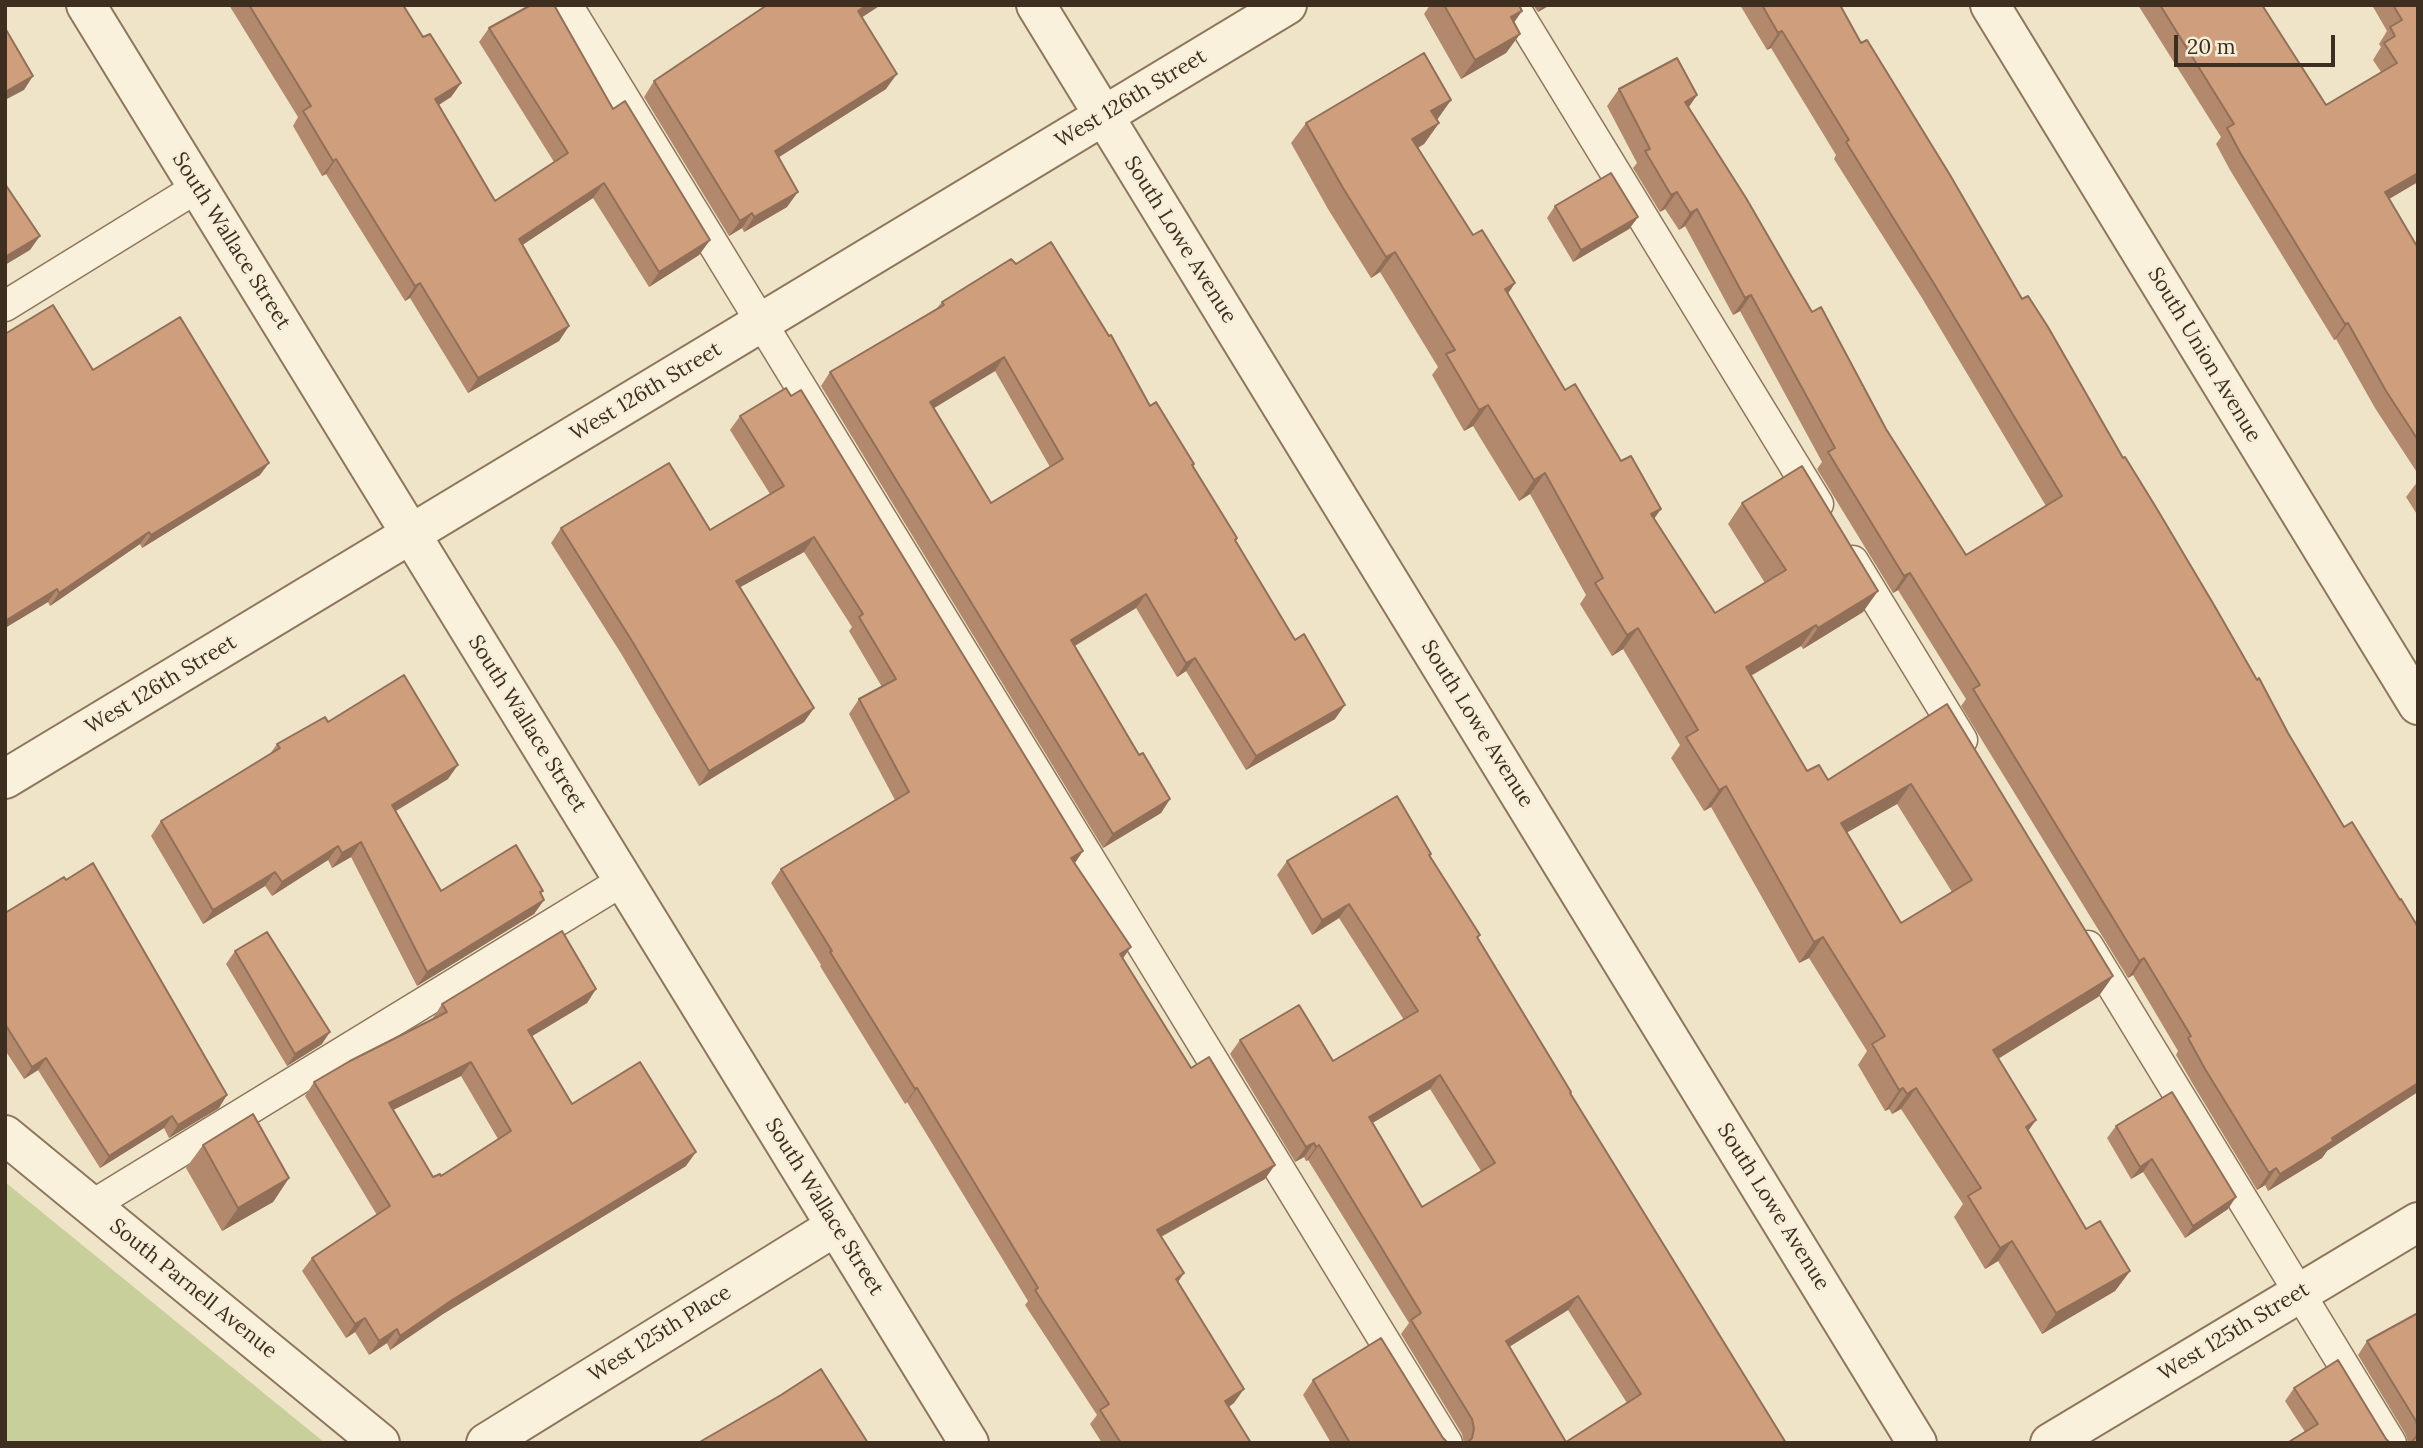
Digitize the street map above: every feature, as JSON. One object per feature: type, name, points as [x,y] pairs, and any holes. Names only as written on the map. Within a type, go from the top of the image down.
[{"type":"street","name":"South Wallace Street","points":[[86,5],[969,1443]]},
{"type":"street","name":"South Lowe Avenue","points":[[1036,5],[1917,1443]]},
{"type":"street","name":"West 126th Street","points":[[5,779],[1287,5]]},
{"type":"street","name":"South Union Avenue","points":[[1990,5],[2418,705]]},
{"type":"street","name":"South Parnell Avenue","points":[[5,1135],[380,1443]]},
{"type":"street","name":"West 125th Street","points":[[2050,1443],[2418,1222]]},
{"type":"street","name":"West 125th Place","points":[[486,1443],[836,1226]]},
{"type":"lane","points":[[566,5],[1447,1443]]},
{"type":"lane","points":[[1513,5],[1976,763]]},
{"type":"lane","points":[[5,306],[198,187]]},
{"type":"lane","points":[[91,1206],[624,880]]},
{"type":"lane","points":[[2070,917],[2391,1443]]},
{"type":"green space","points":[[5,1182],[325,1443],[5,1443]]},
{"type":"building","points":[[249,5],[403,5],[423,37],[430,34],[461,83],[435,99],[495,201],[568,153],[489,28],[531,5],[554,5],[613,109],[625,101],[710,240],[659,272],[604,183],[519,239],[569,326],[478,378],[420,283],[415,286],[336,159],[333,161],[303,111],[311,106]]},
{"type":"building","points":[[767,5],[867,5],[858,11],[897,74],[775,151],[798,192],[754,217],[752,213],[740,221],[654,81]]},
{"type":"building","points":[[1444,5],[1519,5],[1522,11],[1511,17],[1520,34],[1475,60]]},
{"type":"building","points":[[1762,5],[1840,5],[1861,43],[1867,40],[2022,299],[2028,296],[2048,327],[2123,458],[2125,457],[2157,509],[2257,680],[2259,678],[2344,827],[2352,822],[2418,927],[2418,1083],[2280,1174],[2276,1168],[2269,1173],[2205,1069],[2188,1038],[2191,1036],[2144,958],[2139,961],[1973,689],[1980,685],[1910,573],[1904,576],[1828,452],[1835,448],[1751,295],[1745,298],[1697,209],[1690,213],[1677,192],[1671,195],[1645,151],[1650,149],[1619,89],[1677,58],[1697,95],[1685,102],[1746,198],[1812,312],[1821,307],[1886,429],[1966,555],[2062,496],[1846,142],[1849,140],[1782,31],[1778,33]]},
{"type":"building","points":[[2160,5],[2262,5],[2326,105],[2397,63],[2384,43],[2395,36],[2390,27],[2402,20],[2393,5],[2418,5],[2418,173],[2385,192],[2418,248],[2418,440],[2241,154],[2227,128],[2234,124]]},
{"type":"building","points":[[5,28],[33,76],[5,92]]},
{"type":"building","points":[[1424,53],[1451,100],[1431,111],[1439,123],[1412,139],[1473,235],[1482,230],[1515,283],[1505,289],[1565,390],[1575,384],[1621,461],[1631,456],[1661,509],[1651,514],[1715,613],[1786,570],[1742,503],[1802,466],[1878,591],[1818,628],[1816,625],[1746,667],[1807,771],[1819,765],[1828,780],[1947,704],[2113,976],[1993,1050],[2036,1120],[2026,1127],[2086,1229],[2100,1221],[2130,1271],[2056,1313],[2012,1241],[2000,1248],[1968,1196],[1981,1188],[1916,1088],[1907,1094],[1903,1088],[1899,1090],[1872,1044],[1885,1036],[1823,937],[1814,942],[1726,786],[1719,790],[1686,737],[1698,730],[1638,628],[1627,635],[1595,583],[1603,578],[1545,473],[1534,480],[1488,405],[1479,410],[1446,354],[1455,350],[1395,252],[1386,257],[1306,123]],"holes":[[[1911,784],[1972,880],[1901,923],[1841,823]]]},
{"type":"building","points":[[1611,173],[1638,217],[1581,250],[1555,206]]},
{"type":"building","points":[[5,184],[40,236],[5,257]]},
{"type":"building","points":[[1051,242],[1109,336],[1111,335],[1150,406],[1156,402],[1295,640],[1304,634],[1345,705],[1256,756],[1195,658],[1186,663],[1146,594],[1071,640],[1139,755],[1143,753],[1170,799],[1113,834],[830,372],[944,305],[942,302],[1011,259],[1016,264]],"holes":[[[1004,357],[1063,459],[991,503],[930,402]]]},
{"type":"building","points":[[53,305],[93,370],[180,317],[269,463],[151,535],[149,532],[59,593],[57,589],[5,621],[5,334]]},
{"type":"building","points":[[786,388],[791,396],[801,390],[1083,851],[1071,858],[1131,947],[1120,954],[1191,1068],[1209,1057],[1275,1165],[1157,1230],[1184,1273],[1176,1279],[1244,1389],[1225,1401],[1251,1443],[1121,1443],[1100,1410],[1109,1404],[1035,1290],[1038,1288],[781,869],[909,792],[859,699],[896,679],[859,617],[863,614],[814,537],[736,581],[814,708],[709,771],[561,528],[669,463],[710,530],[784,486],[740,416]]},
{"type":"building","points":[[404,675],[458,765],[392,805],[441,891],[516,845],[543,891],[540,892],[544,900],[427,972],[361,842],[342,853],[338,846],[282,882],[275,872],[213,910],[161,821],[280,748],[277,744],[325,717],[328,722]]},
{"type":"building","points":[[1397,796],[1570,1093],[1786,1443],[1467,1443],[1472,1438],[1474,1429],[1472,1419],[1411,1320],[1421,1313],[1319,1145],[1316,1147],[1314,1143],[1306,1147],[1240,1040],[1299,1005],[1333,1061],[1418,1011],[1349,904],[1322,920],[1287,861]],"holes":[[[1440,1075],[1495,1163],[1422,1207],[1369,1117]],[[1578,1296],[1641,1394],[1566,1442],[1506,1341]]]},
{"type":"building","points":[[93,863],[227,1095],[178,1125],[172,1116],[109,1156],[46,1058],[32,1067],[5,1024],[5,913],[64,877],[66,880]]},
{"type":"building","points":[[562,931],[596,989],[528,1030],[572,1104],[640,1062],[696,1152],[452,1300],[400,1336],[397,1329],[379,1341],[365,1318],[355,1324],[312,1258],[390,1206],[314,1082],[447,1012],[442,1004]],"holes":[[[471,1062],[511,1131],[441,1176],[440,1174],[433,1177],[389,1103]]]},
{"type":"building","points":[[267,932],[330,1032],[295,1054],[235,951]]},
{"type":"building","points":[[2172,1092],[2236,1197],[2193,1226],[2152,1159],[2140,1167],[2116,1126]]},
{"type":"building","points":[[253,1114],[289,1178],[238,1208],[203,1145]]},
{"type":"building","points":[[2418,1313],[2418,1429],[2416,1421],[2367,1341]]},
{"type":"building","points":[[1381,1338],[1448,1443],[1350,1443],[1313,1380]]},
{"type":"building","points":[[2338,1360],[2390,1443],[2287,1443],[2318,1424],[2294,1388]]},
{"type":"building","points":[[821,1369],[868,1443],[698,1443],[781,1395]]},
{"type":"building","points":[[2418,1431],[2418,1443],[2411,1443],[2416,1437]]}]
